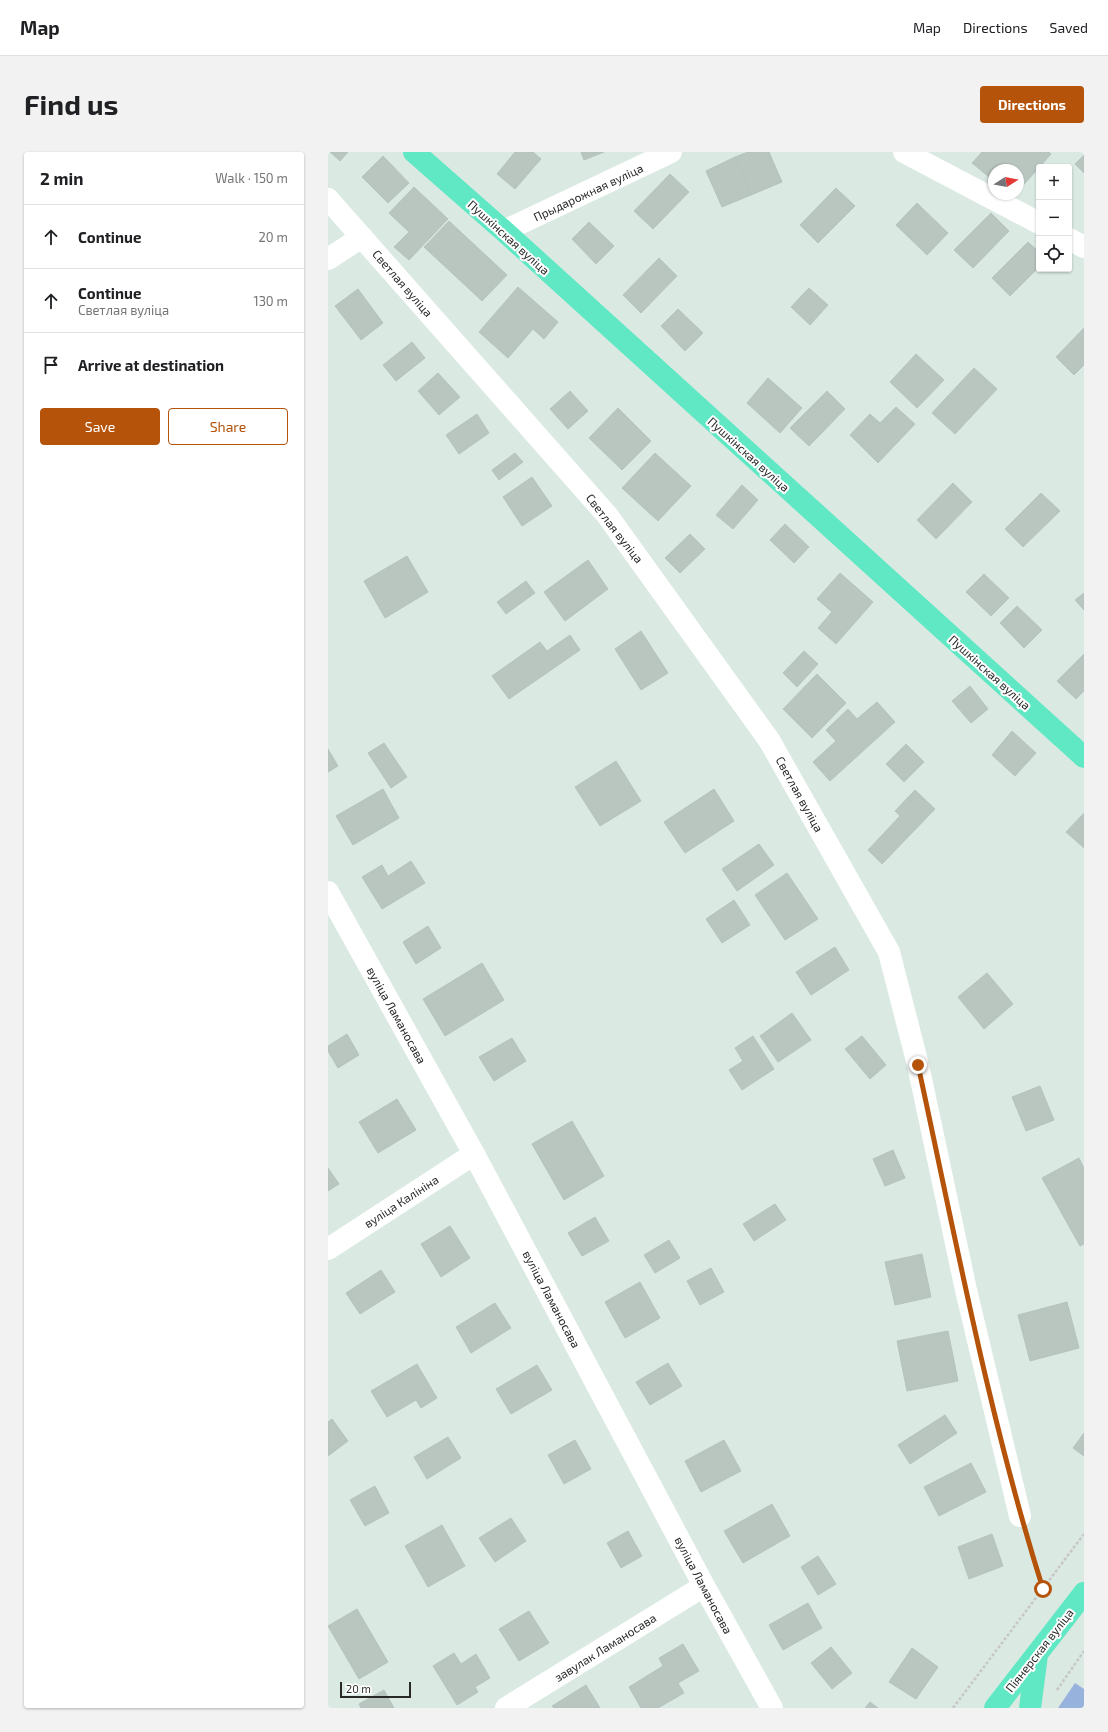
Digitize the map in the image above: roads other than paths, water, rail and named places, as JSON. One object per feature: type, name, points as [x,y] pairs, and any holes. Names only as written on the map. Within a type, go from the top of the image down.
[{"type":"main road","name":"Пушкінская вуліца","points":[[414,152],[504,231],[1084,757]]},
{"type":"main road","name":"Піянерская вуліца","points":[[995,1708],[1084,1593]]},
{"type":"main road","points":[[1030,1708],[1038,1652]]},
{"type":"street","name":"Прыдарожная вуліца","points":[[504,231],[671,152]]},
{"type":"street","points":[[904,152],[1036,222]]},
{"type":"street","name":"Светлая вуліца","points":[[328,199],[607,515],[770,740],[889,952],[918,1065],[966,1290],[1020,1516]]},
{"type":"street","points":[[328,259],[362,237]]},
{"type":"street","points":[[1072,241],[1084,247]]},
{"type":"street","name":"вуліца Ламаносава","points":[[328,892],[474,1154],[704,1586],[772,1708]]},
{"type":"street","name":"вуліца Калініна","points":[[328,1249],[474,1154]]},
{"type":"street","name":"завулак Ламаносава","points":[[506,1708],[704,1586]]}]
